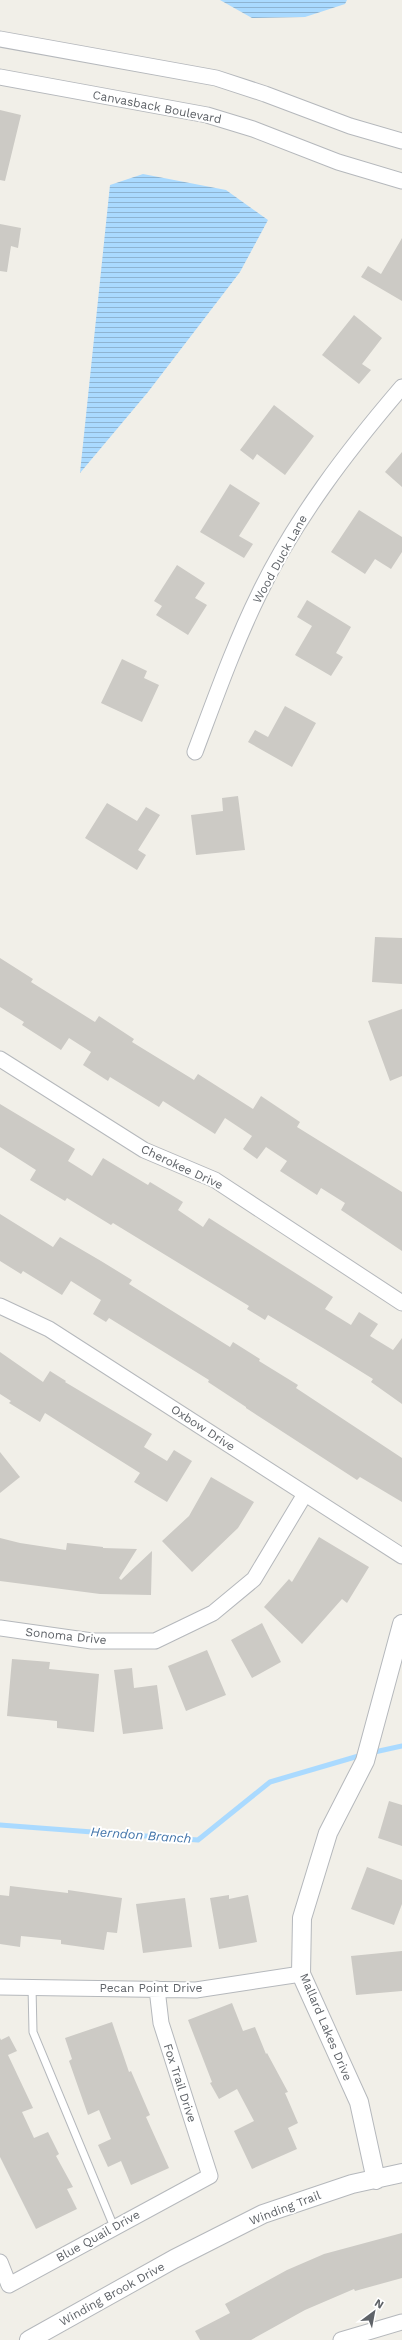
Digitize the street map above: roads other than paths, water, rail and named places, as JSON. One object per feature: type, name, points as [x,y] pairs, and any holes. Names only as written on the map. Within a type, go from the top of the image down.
[{"type":"street","points":[[0,38],[216,78],[265,94],[350,126],[402,142]]},
{"type":"street","name":"Canvasback Boulevard","points":[[0,77],[207,115],[253,129],[338,162],[402,180]]},
{"type":"street","name":"Wood Duck Lane","points":[[195,752],[225,671],[259,593],[307,511],[363,432],[402,387]]},
{"type":"street","name":"Cherokee Drive","points":[[0,1059],[144,1150],[215,1180],[402,1303]]},
{"type":"street","name":"Oxbow Drive","points":[[0,1306],[49,1329],[402,1556]]},
{"type":"street","name":"Sonoma Drive","points":[[0,1628],[92,1641],[155,1641],[213,1613],[254,1579],[305,1494]]},
{"type":"street","name":"Mallard Lakes Drive","points":[[376,2180],[359,2102],[301,1974],[302,1918],[328,1834],[365,1761],[389,1666],[402,1624]]},
{"type":"street","name":"Pecan Point Drive","points":[[0,1987],[196,1990],[301,1974]]},
{"type":"street","name":"Fox Trail Drive","points":[[157,1989],[161,2023],[210,2176]]},
{"type":"street","name":"Winding Trail","points":[[174,2259],[263,2214],[352,2184],[376,2180],[402,2173]]},
{"type":"street","name":"Blue Quail Drive","points":[[0,2262],[9,2285],[210,2176]]},
{"type":"street","name":"Winding Brook Drive","points":[[30,2340],[174,2259]]},
{"type":"street","points":[[341,2340],[402,2322]]},
{"type":"lane","points":[[32,1987],[33,2032],[114,2228]]},
{"type":"water","points":[[220,0],[347,0],[345,4],[305,17],[252,18]]},
{"type":"water","points":[[143,174],[226,190],[268,220],[240,272],[148,392],[80,473],[110,185]]},
{"type":"waterway","name":"Herndon Branch","points":[[370,1753],[402,1746]]},
{"type":"waterway","name":"Herndon Branch","points":[[0,1825],[198,1840],[270,1782],[362,1755]]}]
